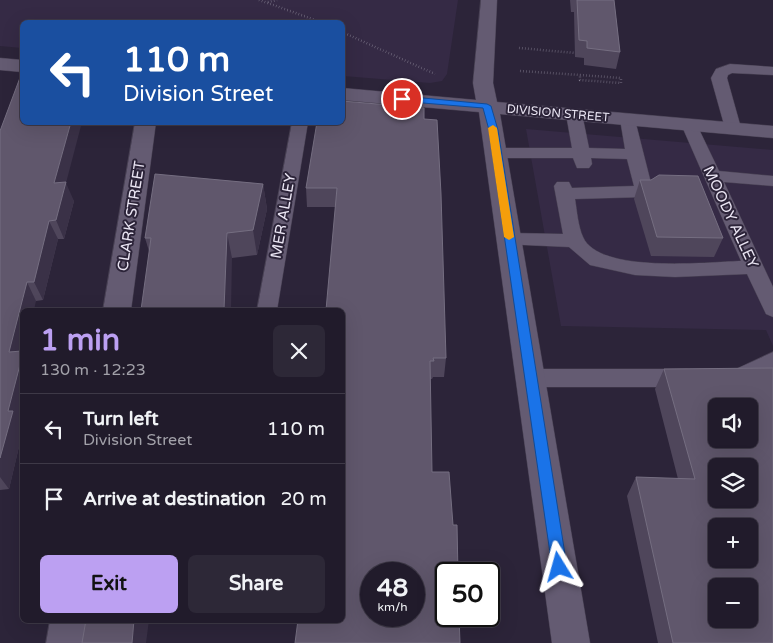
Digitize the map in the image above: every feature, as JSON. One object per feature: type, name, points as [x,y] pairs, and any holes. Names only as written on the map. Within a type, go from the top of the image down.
[{"type":"main road","points":[[489,0],[483,83],[494,130],[571,643]]},
{"type":"main road","points":[[0,64],[20,66]]},
{"type":"main road","name":"DIVISION STREET","points":[[345,94],[773,132]]},
{"type":"main road","name":"CLARK STREET","points":[[117,308],[146,125]]},
{"type":"main road","points":[[65,643],[68,623]]},
{"type":"lane","points":[[733,128],[719,78],[721,72],[730,68],[773,71]]},
{"type":"lane","points":[[574,114],[582,158]]},
{"type":"lane","points":[[628,119],[634,154],[644,191],[564,190],[574,240],[595,259],[631,267],[676,270],[754,266]]},
{"type":"lane","name":"MOODY ALLEY","points":[[689,124],[773,309]]},
{"type":"lane","name":"MER ALLEY","points":[[267,308],[299,125]]},
{"type":"lane","points":[[496,153],[557,158],[634,154]]},
{"type":"lane","points":[[712,176],[773,181]]},
{"type":"lane","points":[[510,239],[574,240]]},
{"type":"lane","points":[[531,378],[739,378],[773,361]]},
{"type":"path","points":[[259,0],[315,20]]},
{"type":"path","points":[[267,3],[277,0]]},
{"type":"path","points":[[345,33],[430,71],[437,76]]},
{"type":"path","points":[[518,48],[575,53]]},
{"type":"path","points":[[520,71],[591,75],[621,78],[622,83],[580,80],[580,75]]},
{"type":"shaded area","points":[[0,0],[458,0],[447,74],[442,81],[430,83],[345,76],[345,20],[20,20],[20,48],[0,46]]},
{"type":"shaded area","points":[[526,129],[773,150],[773,346],[766,330],[561,326]]},
{"type":"building","points":[[577,0],[614,0],[620,52],[587,48],[587,41],[579,40]]},
{"type":"building","points":[[20,78],[20,125],[70,125],[54,183],[66,182],[56,220],[49,221],[34,282],[27,282],[9,352],[20,351],[20,365],[8,411],[13,411],[0,458],[0,131]]},
{"type":"building","points":[[345,101],[424,108],[424,119],[437,120],[446,358],[433,358],[434,361],[430,361],[432,472],[449,472],[453,525],[457,525],[458,562],[435,562],[435,627],[459,627],[460,643],[295,643],[298,623],[345,623],[345,308],[326,308],[337,188],[306,188],[316,125],[345,125]]},
{"type":"building","points":[[155,174],[263,184],[253,230],[227,233],[224,308],[141,308],[151,238],[145,238]]},
{"type":"building","points":[[659,175],[698,176],[723,238],[657,237],[640,180],[651,180]]},
{"type":"building","points":[[773,368],[773,643],[673,643],[636,477],[695,479],[664,369]]},
{"type":"building","points":[[85,623],[134,623],[132,643],[82,643]]},
{"type":"slow traffic","points":[[493,128],[509,237]]},
{"type":"route","points":[[402,99],[487,106],[494,130],[559,567]]}]
